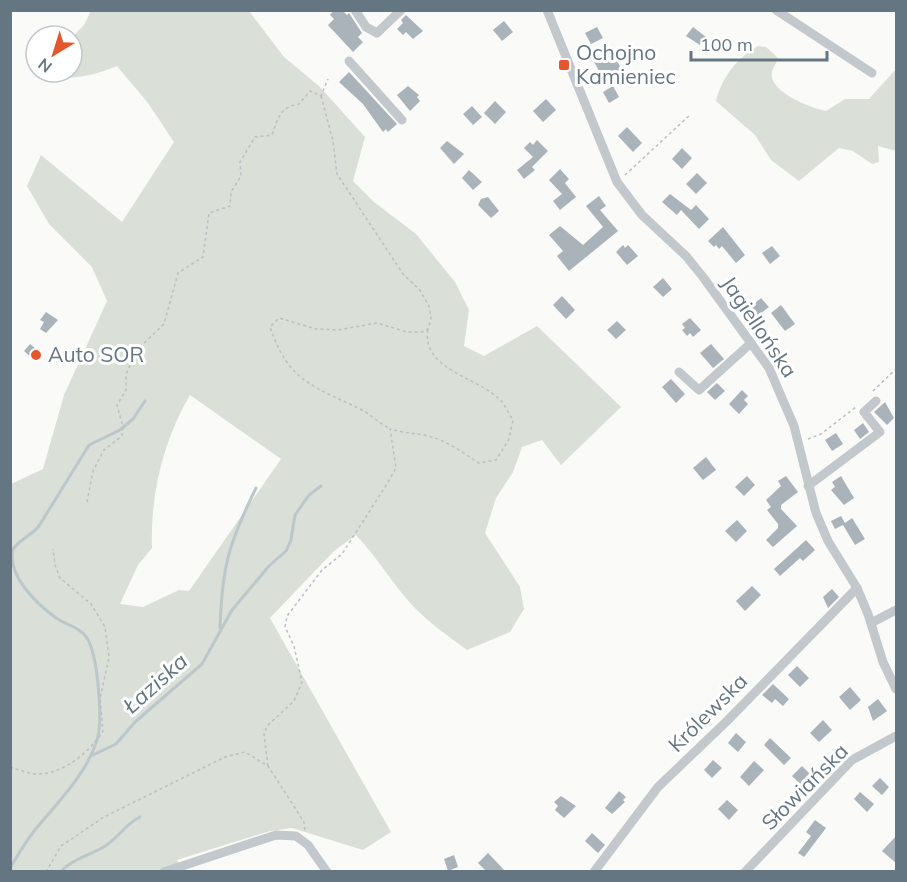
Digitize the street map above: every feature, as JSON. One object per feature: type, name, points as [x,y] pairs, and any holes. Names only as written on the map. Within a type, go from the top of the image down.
[{"type":"street","points":[[355,10],[366,27],[377,33],[401,10]]},
{"type":"street","name":"Jagiellońska","points":[[547,10],[617,182],[642,215],[686,256],[769,368],[783,396],[798,443],[808,486],[828,541],[857,588],[883,662],[897,689]]},
{"type":"street","points":[[776,10],[872,73]]},
{"type":"street","points":[[349,61],[402,120]]},
{"type":"street","points":[[679,372],[699,390],[751,343]]},
{"type":"street","points":[[808,486],[879,432],[864,412],[872,398]]},
{"type":"street","name":"Królewska","points":[[594,872],[658,786],[727,721],[857,588]]},
{"type":"street","points":[[871,623],[897,610]]},
{"type":"street","name":"Słowiańska","points":[[745,872],[852,760],[897,736]]},
{"type":"street","points":[[164,872],[276,835],[296,836],[308,845],[327,872]]},
{"type":"path","points":[[328,79],[321,96],[333,141],[337,174],[403,274],[419,289],[429,306],[431,319],[426,338],[433,357],[498,398],[513,420],[509,439],[496,460],[479,463],[452,446],[428,436],[409,435],[390,429],[364,411],[321,393],[296,374],[276,345],[270,327],[279,318],[294,324],[338,330],[377,323],[407,332],[422,332],[428,329]]},
{"type":"path","points":[[87,502],[93,471],[104,450],[122,436],[123,427],[117,405],[126,390],[126,374],[138,349],[164,324],[178,273],[203,257],[209,213],[230,206],[231,192],[241,176],[240,162],[255,137],[272,135],[276,118],[290,105],[299,104],[310,90],[321,96]]},
{"type":"path","points":[[617,182],[691,114]]},
{"type":"path","points":[[872,398],[897,369]]},
{"type":"path","points":[[798,443],[821,434],[859,404]]},
{"type":"path","points":[[268,766],[264,734],[267,726],[294,701],[302,682],[294,646],[285,627],[287,616],[322,570],[342,554],[392,476],[396,468],[390,429]]},
{"type":"path","points":[[10,767],[38,774],[59,770],[84,753],[103,731],[100,699],[109,657],[105,627],[91,604],[60,578],[55,565],[53,549]]},
{"type":"path","points":[[46,872],[61,846],[104,817],[192,773],[245,752],[261,759],[268,766],[304,822],[308,845]]},
{"type":"shaded area","points":[[91,11],[249,11],[284,57],[319,86],[365,137],[353,181],[374,202],[416,234],[455,282],[469,310],[464,346],[484,356],[537,326],[621,407],[561,465],[542,440],[522,447],[513,472],[496,498],[485,533],[520,587],[524,609],[510,632],[467,650],[431,623],[412,605],[356,535],[334,551],[270,618],[391,832],[363,850],[292,828],[270,831],[177,860],[184,871],[11,872],[11,484],[43,469],[64,395],[107,301],[92,267],[49,224],[27,186],[41,155],[122,222],[174,142],[148,103],[117,66],[84,76],[84,25]],"holes":[[[190,395],[281,459],[189,591],[179,590],[143,607],[120,604],[138,565],[152,548],[153,508],[160,469],[172,431]]]},
{"type":"shaded area","points":[[758,46],[766,47],[778,58],[772,71],[772,79],[776,86],[792,98],[826,111],[845,99],[869,99],[896,69],[896,151],[878,146],[879,162],[872,164],[853,151],[839,148],[799,181],[771,160],[755,135],[716,101],[731,69],[743,56]]},
{"type":"building","points":[[334,10],[342,10],[347,15],[349,13],[362,33],[358,37],[363,42],[353,52],[328,25],[334,19],[330,15]]},
{"type":"building","points":[[406,15],[423,31],[413,39],[406,32],[403,35],[397,29],[403,23],[401,20]]},
{"type":"building","points":[[504,21],[513,32],[502,41],[493,30]]},
{"type":"building","points":[[597,27],[603,38],[591,44],[585,33]]},
{"type":"building","points":[[693,27],[706,37],[700,45],[686,36]]},
{"type":"building","points":[[611,50],[622,70],[604,80],[593,60]]},
{"type":"building","points":[[349,72],[397,124],[388,132],[386,129],[383,132],[363,104],[339,82]]},
{"type":"building","points":[[408,86],[419,95],[417,97],[420,101],[410,111],[397,95]]},
{"type":"building","points":[[613,86],[619,97],[609,103],[603,92]]},
{"type":"building","points":[[546,99],[556,110],[543,122],[533,111]]},
{"type":"building","points":[[495,101],[506,112],[495,124],[484,113]]},
{"type":"building","points":[[472,106],[482,117],[473,125],[463,114]]},
{"type":"building","points":[[627,127],[642,143],[633,152],[618,136]]},
{"type":"building","points":[[537,140],[548,151],[532,167],[535,170],[524,179],[517,170],[533,157],[524,148],[530,142],[533,145]]},
{"type":"building","points":[[447,141],[464,154],[454,164],[440,148]]},
{"type":"building","points":[[682,148],[692,158],[682,169],[672,159]]},
{"type":"building","points":[[560,169],[569,179],[565,183],[576,197],[560,210],[553,201],[562,194],[549,180]]},
{"type":"building","points":[[469,170],[482,182],[473,190],[462,178]]},
{"type":"building","points":[[697,173],[707,183],[696,194],[686,184]]},
{"type":"building","points":[[670,194],[691,210],[696,205],[709,219],[699,229],[681,210],[677,215],[662,202]]},
{"type":"building","points":[[599,196],[606,206],[600,210],[618,231],[569,271],[557,256],[563,251],[549,235],[560,226],[583,245],[603,227],[586,206]]},
{"type":"building","points":[[488,197],[499,211],[491,218],[478,205],[481,199]]},
{"type":"building","points":[[723,227],[745,255],[736,263],[722,246],[719,249],[708,241]]},
{"type":"building","points":[[623,245],[625,248],[628,245],[638,256],[627,265],[616,252]]},
{"type":"building","points":[[772,246],[780,256],[770,264],[762,253]]},
{"type":"building","points":[[663,278],[672,289],[663,297],[653,287]]},
{"type":"building","points":[[562,296],[575,310],[566,319],[553,305]]},
{"type":"building","points":[[761,298],[769,307],[755,318],[747,310]]},
{"type":"building","points":[[781,305],[795,324],[785,331],[771,313]]},
{"type":"building","points":[[46,312],[58,320],[46,333],[40,329],[44,322],[40,320]]},
{"type":"building","points":[[690,318],[701,330],[693,337],[690,333],[687,336],[682,330],[685,328],[682,324]]},
{"type":"building","points":[[617,321],[626,330],[616,339],[607,330]]},
{"type":"building","points":[[30,344],[42,354],[35,361],[24,351]]},
{"type":"building","points":[[711,344],[724,359],[713,368],[700,353]]},
{"type":"building","points":[[671,379],[685,394],[676,403],[662,387]]},
{"type":"building","points":[[717,383],[725,391],[715,400],[707,392]]},
{"type":"building","points":[[742,390],[748,396],[744,400],[748,404],[739,414],[729,404]]},
{"type":"building","points":[[885,402],[894,418],[887,425],[874,412]]},
{"type":"building","points":[[863,423],[869,432],[860,439],[854,430]]},
{"type":"building","points":[[836,433],[843,444],[832,451],[825,440]]},
{"type":"building","points":[[706,457],[716,470],[703,480],[693,468]]},
{"type":"building","points":[[747,476],[755,485],[744,496],[735,487]]},
{"type":"building","points":[[786,476],[798,492],[781,505],[781,509],[797,526],[773,547],[766,540],[778,528],[778,524],[767,510],[771,507],[766,500],[781,486],[778,481]]},
{"type":"building","points":[[841,476],[854,498],[844,505],[831,490],[835,487],[832,482]]},
{"type":"building","points":[[841,516],[845,523],[852,518],[865,539],[855,545],[843,525],[835,529],[831,521]]},
{"type":"building","points":[[737,520],[747,531],[736,542],[725,531]]},
{"type":"building","points":[[806,540],[815,550],[803,561],[800,558],[780,576],[774,569]]},
{"type":"building","points":[[752,586],[761,595],[745,611],[736,601]]},
{"type":"building","points":[[832,589],[839,597],[828,608],[823,597]]},
{"type":"building","points":[[797,666],[809,678],[800,687],[788,675]]},
{"type":"building","points":[[773,684],[789,699],[783,706],[775,699],[772,703],[762,695]]},
{"type":"building","points":[[850,687],[861,700],[850,710],[839,697]]},
{"type":"building","points":[[878,699],[887,711],[873,721],[868,707]]},
{"type":"building","points":[[695,718],[703,726],[696,734],[693,731],[681,744],[675,739]]},
{"type":"building","points":[[823,720],[832,730],[819,742],[810,733]]},
{"type":"building","points":[[736,733],[746,742],[738,752],[728,743]]},
{"type":"building","points":[[770,738],[791,758],[784,765],[764,745]]},
{"type":"building","points":[[713,760],[722,768],[712,778],[704,770]]},
{"type":"building","points":[[754,761],[764,770],[749,786],[740,777]]},
{"type":"building","points":[[802,766],[813,777],[803,787],[792,776]]},
{"type":"building","points":[[880,778],[889,787],[882,795],[872,786]]},
{"type":"building","points":[[619,791],[626,797],[623,800],[625,802],[612,814],[605,808]]},
{"type":"building","points":[[860,792],[874,804],[867,812],[854,799]]},
{"type":"building","points":[[561,796],[576,806],[564,818],[555,810],[558,806],[554,802]]},
{"type":"building","points":[[727,800],[738,810],[729,820],[718,809]]},
{"type":"building","points":[[815,820],[826,828],[804,857],[798,853],[811,836],[806,832]]},
{"type":"building","points":[[592,833],[605,845],[598,853],[585,841]]},
{"type":"building","points":[[897,835],[897,864],[882,851]]},
{"type":"building","points":[[488,853],[506,872],[487,872],[478,863]]},
{"type":"building","points":[[454,855],[458,867],[448,871],[444,859]]},
{"type":"waterway","points":[[10,868],[31,835],[86,765],[97,740],[100,718],[97,673],[87,638],[81,631],[48,612],[32,597],[14,569],[13,549],[39,526],[89,445],[120,430],[133,419],[145,401]]},
{"type":"waterway","name":"Łaziska","points":[[91,756],[116,744],[135,722],[202,664],[232,610],[269,566],[286,551],[291,540],[295,515],[309,495],[321,486]]},
{"type":"waterway","name":"Łaziska","points":[[220,628],[225,571],[229,555],[239,524],[256,488]]},
{"type":"waterway","points":[[60,872],[75,861],[107,845],[140,817]]},
{"type":"place","name":"Ochojno Kamieniec","points":[[564,65]]},
{"type":"place","name":"Auto SOR","points":[[36,355]]}]
